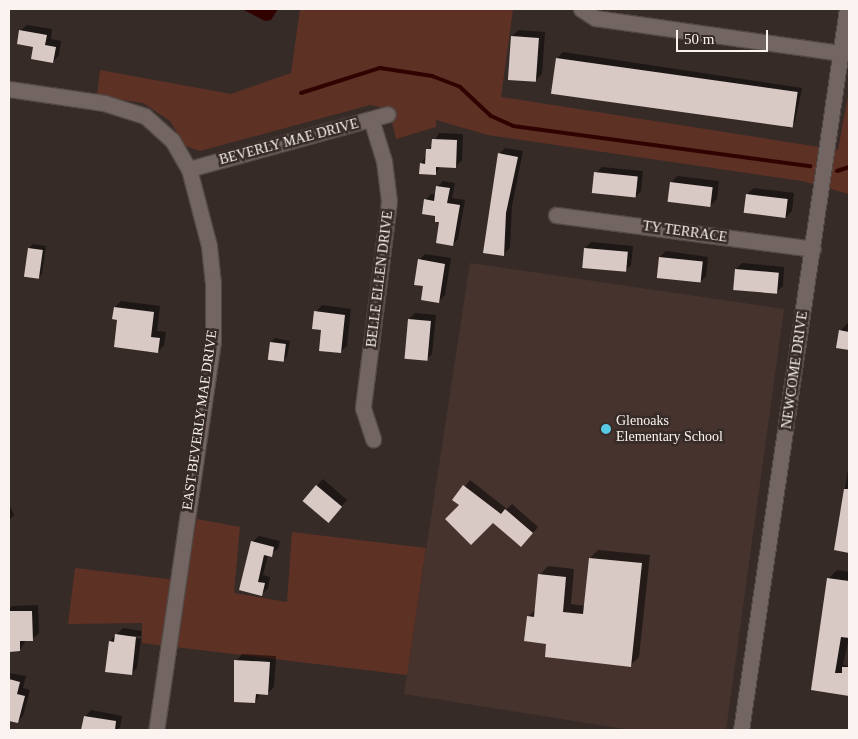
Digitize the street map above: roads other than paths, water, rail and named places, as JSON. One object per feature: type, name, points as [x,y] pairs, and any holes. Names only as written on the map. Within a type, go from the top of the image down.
[{"type":"street","points":[[581,9],[595,18],[842,53]]},
{"type":"street","name":"NEWCOME DRIVE","points":[[741,730],[848,9]]},
{"type":"street","name":"EAST BEVERLY MAE DRIVE","points":[[9,89],[104,103],[145,116],[172,140],[189,169],[209,246],[214,318],[156,730]]},
{"type":"street","name":"BEVERLY MAE DRIVE","points":[[189,169],[388,114]]},
{"type":"street","name":"BELLE ELLEN DRIVE","points":[[371,119],[384,161],[389,201],[363,408],[373,439]]},
{"type":"street","name":"TY TERRACE","points":[[556,215],[813,249]]},
{"type":"waterway","points":[[301,93],[380,68],[432,76],[460,87],[491,116],[513,126],[810,166]]},
{"type":"waterway","points":[[837,171],[849,167]]},
{"type":"place","name":"Glenoaks Elementary School","points":[[606,429]]}]
